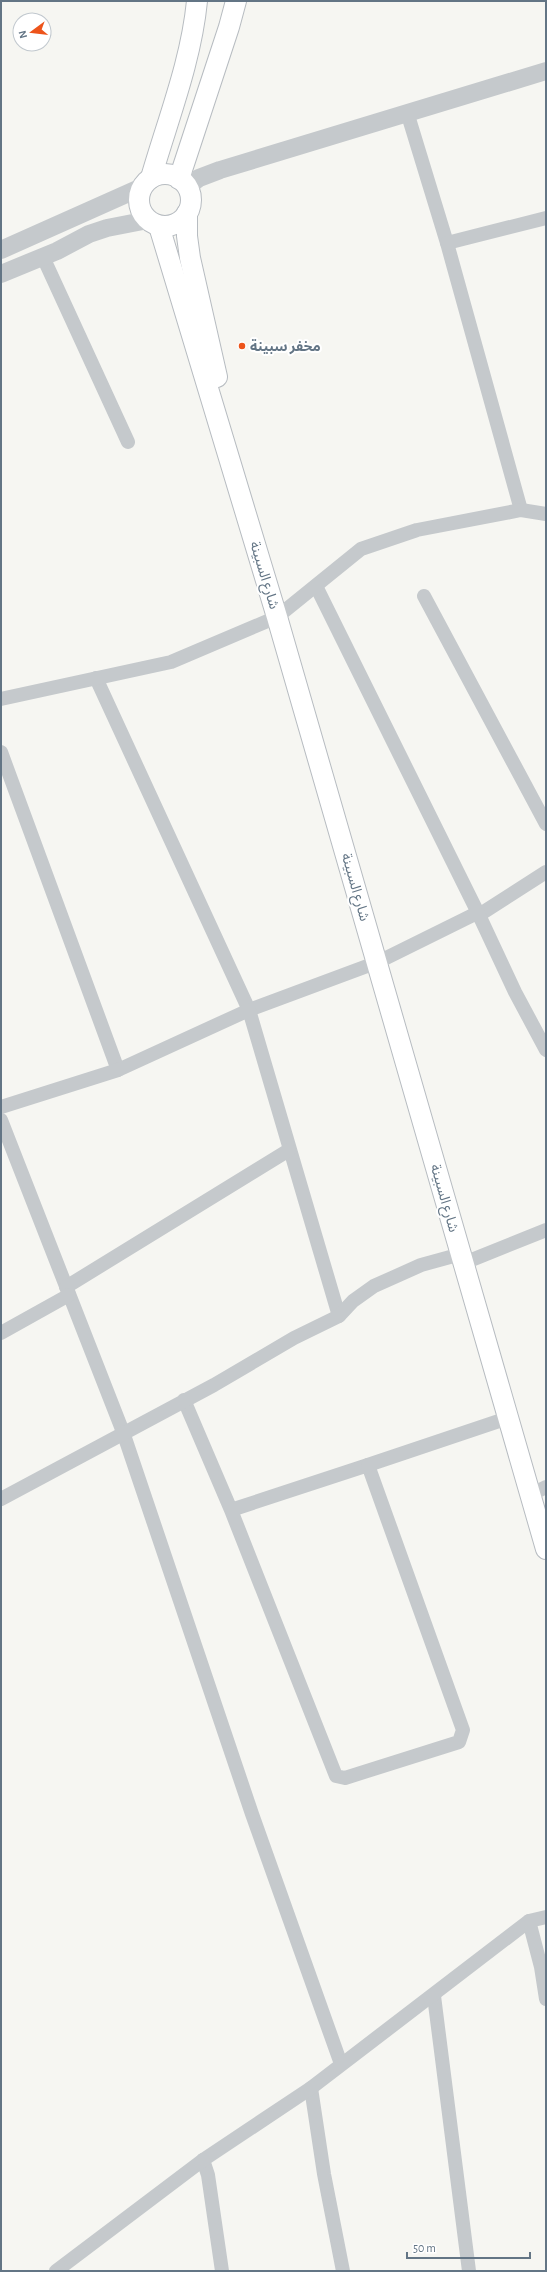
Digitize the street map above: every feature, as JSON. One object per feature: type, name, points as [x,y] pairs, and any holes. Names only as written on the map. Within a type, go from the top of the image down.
[{"type":"main road","points":[[187,213],[174,225],[153,223],[140,210],[139,199],[147,183],[174,110],[193,35],[197,1]]},
{"type":"main road","points":[[183,183],[230,27],[236,1]]},
{"type":"main road","points":[[147,183],[165,174],[183,183],[191,201],[187,213],[187,236],[190,258],[246,512]]},
{"type":"main road","name":"شارع السبينة","points":[[153,223],[246,512],[277,616],[378,962],[508,1418],[538,1491],[546,1549]]},
{"type":"street","points":[[183,183],[220,170],[407,112],[546,71]]},
{"type":"street","points":[[407,112],[447,243],[521,510]]},
{"type":"street","points":[[1,250],[147,183]]},
{"type":"street","points":[[447,243],[546,218]]},
{"type":"street","points":[[1,274],[89,234],[107,228],[153,223]]},
{"type":"street","points":[[43,256],[128,442]]},
{"type":"street","points":[[1,699],[172,662],[277,616],[361,549],[417,530],[521,510],[546,514]]},
{"type":"street","points":[[316,586],[479,915],[515,992],[546,1050]]},
{"type":"street","points":[[424,596],[546,824]]},
{"type":"street","points":[[96,678],[249,1010],[339,1316]]},
{"type":"street","points":[[1,752],[118,1070]]},
{"type":"street","points":[[1,1107],[118,1070],[249,1010],[378,962],[473,915],[479,915],[546,872]]},
{"type":"street","points":[[1,1120],[123,1432],[254,1821],[341,2064]]},
{"type":"street","points":[[1,1333],[289,1150]]},
{"type":"street","points":[[1,1499],[184,1400],[294,1338],[339,1316],[353,1301],[374,1286],[421,1265],[462,1258],[546,1230]]},
{"type":"street","points":[[184,1400],[231,1510],[336,1776],[346,1778],[459,1742],[463,1730],[368,1465]]},
{"type":"street","points":[[231,1510],[508,1418]]},
{"type":"street","points":[[56,2271],[203,2160],[311,2088],[341,2064],[434,1996],[529,1921],[546,1917]]},
{"type":"street","points":[[529,1921],[541,1967],[546,1999]]},
{"type":"street","points":[[434,1996],[469,2271]]},
{"type":"street","points":[[311,2088],[325,2182],[343,2271]]},
{"type":"street","points":[[203,2160],[208,2175],[222,2271]]},
{"type":"place","name":"مخفر سبينة","points":[[242,346]]}]
